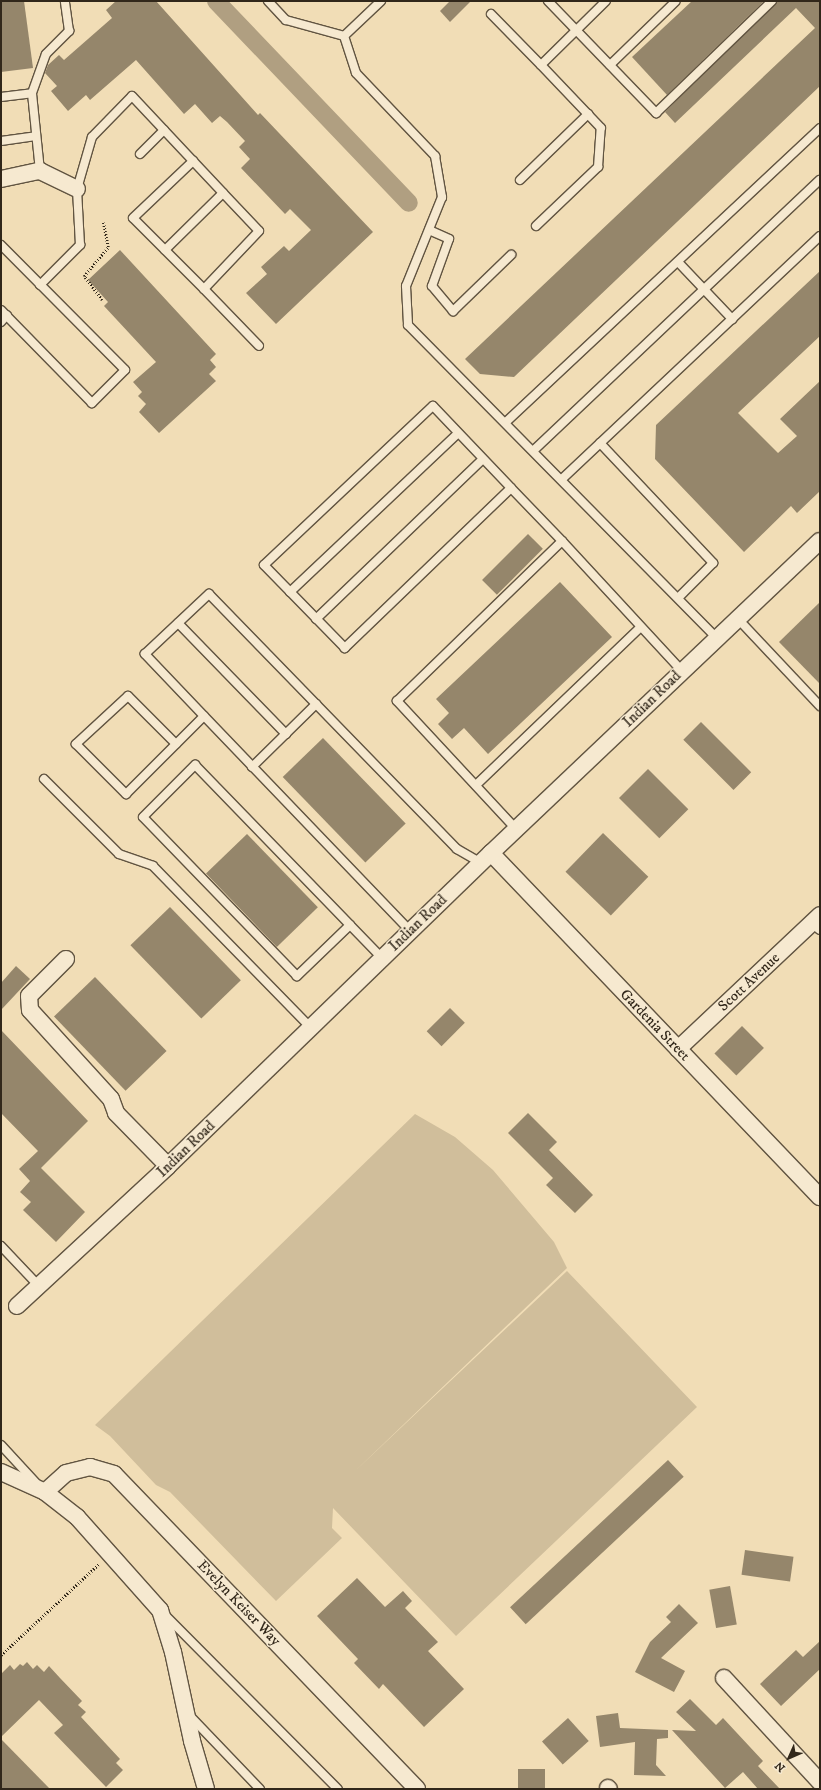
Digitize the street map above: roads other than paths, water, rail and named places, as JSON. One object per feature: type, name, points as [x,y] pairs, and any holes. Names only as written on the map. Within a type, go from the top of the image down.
[{"type":"street","points":[[1,178],[40,171],[77,189]]},
{"type":"street","name":"Indian Road","points":[[17,1306],[168,1166],[516,829],[820,541]]},
{"type":"street","name":"Gardenia Street","points":[[486,858],[678,1049],[820,1198]]},
{"type":"street","name":"Scott Avenue","points":[[678,1049],[817,923]]},
{"type":"street","points":[[66,959],[29,996],[30,1010],[111,1099],[116,1114],[168,1166]]},
{"type":"street","name":"Evelyn Keiser Way","points":[[44,1492],[66,1473],[90,1467],[114,1474],[417,1789]]},
{"type":"street","points":[[1,1472],[44,1492],[77,1517],[103,1561],[160,1610],[173,1652],[206,1789]]},
{"type":"street","points":[[724,1678],[820,1782]]},
{"type":"lane","points":[[40,171],[32,93],[46,54],[69,31],[65,1]]},
{"type":"lane","points":[[268,1],[286,20],[344,36]]},
{"type":"lane","points":[[344,36],[381,1]]},
{"type":"lane","points":[[548,1],[656,113],[772,1]]},
{"type":"lane","points":[[542,65],[606,1]]},
{"type":"lane","points":[[610,65],[675,2]]},
{"type":"lane","points":[[491,14],[542,65],[601,128],[598,167],[536,226]]},
{"type":"lane","points":[[344,36],[356,73],[435,156],[442,197],[406,286],[408,325],[534,450],[717,638]]},
{"type":"lane","points":[[1,97],[32,93]]},
{"type":"lane","points":[[40,285],[80,245],[77,189],[92,137],[132,96],[259,232],[204,289]]},
{"type":"lane","points":[[520,180],[588,114]]},
{"type":"lane","points":[[506,422],[820,128]]},
{"type":"lane","points":[[140,154],[164,130]]},
{"type":"lane","points":[[1,141],[36,136]]},
{"type":"lane","points":[[193,161],[133,218],[259,346]]},
{"type":"lane","points":[[534,450],[820,180]]},
{"type":"lane","points":[[165,250],[223,193]]},
{"type":"lane","points":[[429,230],[449,239],[432,286],[453,311],[511,255]]},
{"type":"lane","points":[[562,479],[820,236]]},
{"type":"lane","points":[[1,245],[125,370],[92,403],[3,316]]},
{"type":"lane","points":[[678,262],[732,319]]},
{"type":"lane","points":[[511,488],[344,648],[264,565],[433,406],[562,541],[682,671]]},
{"type":"lane","points":[[290,592],[458,433]]},
{"type":"lane","points":[[600,443],[713,563],[678,598]]},
{"type":"lane","points":[[316,619],[484,459]]},
{"type":"lane","points":[[516,829],[397,701],[562,541]]},
{"type":"lane","points":[[410,931],[145,654],[209,594],[457,849],[486,858]]},
{"type":"lane","points":[[737,618],[820,706]]},
{"type":"lane","points":[[178,623],[286,734]]},
{"type":"lane","points":[[476,785],[642,627]]},
{"type":"lane","points":[[176,744],[128,696],[76,744],[126,794],[176,744],[204,716]]},
{"type":"lane","points":[[252,767],[316,704]]},
{"type":"lane","points":[[350,925],[297,976],[143,817],[195,765],[382,958]]},
{"type":"lane","points":[[44,779],[119,854],[153,866],[311,1028]]},
{"type":"lane","points":[[1,1246],[38,1285]]},
{"type":"lane","points":[[1,1445],[44,1492]]},
{"type":"lane","points":[[160,1610],[338,1789]]},
{"type":"lane","points":[[187,1712],[260,1789]]},
{"type":"waterway","points":[[216,1],[409,203]]}]
